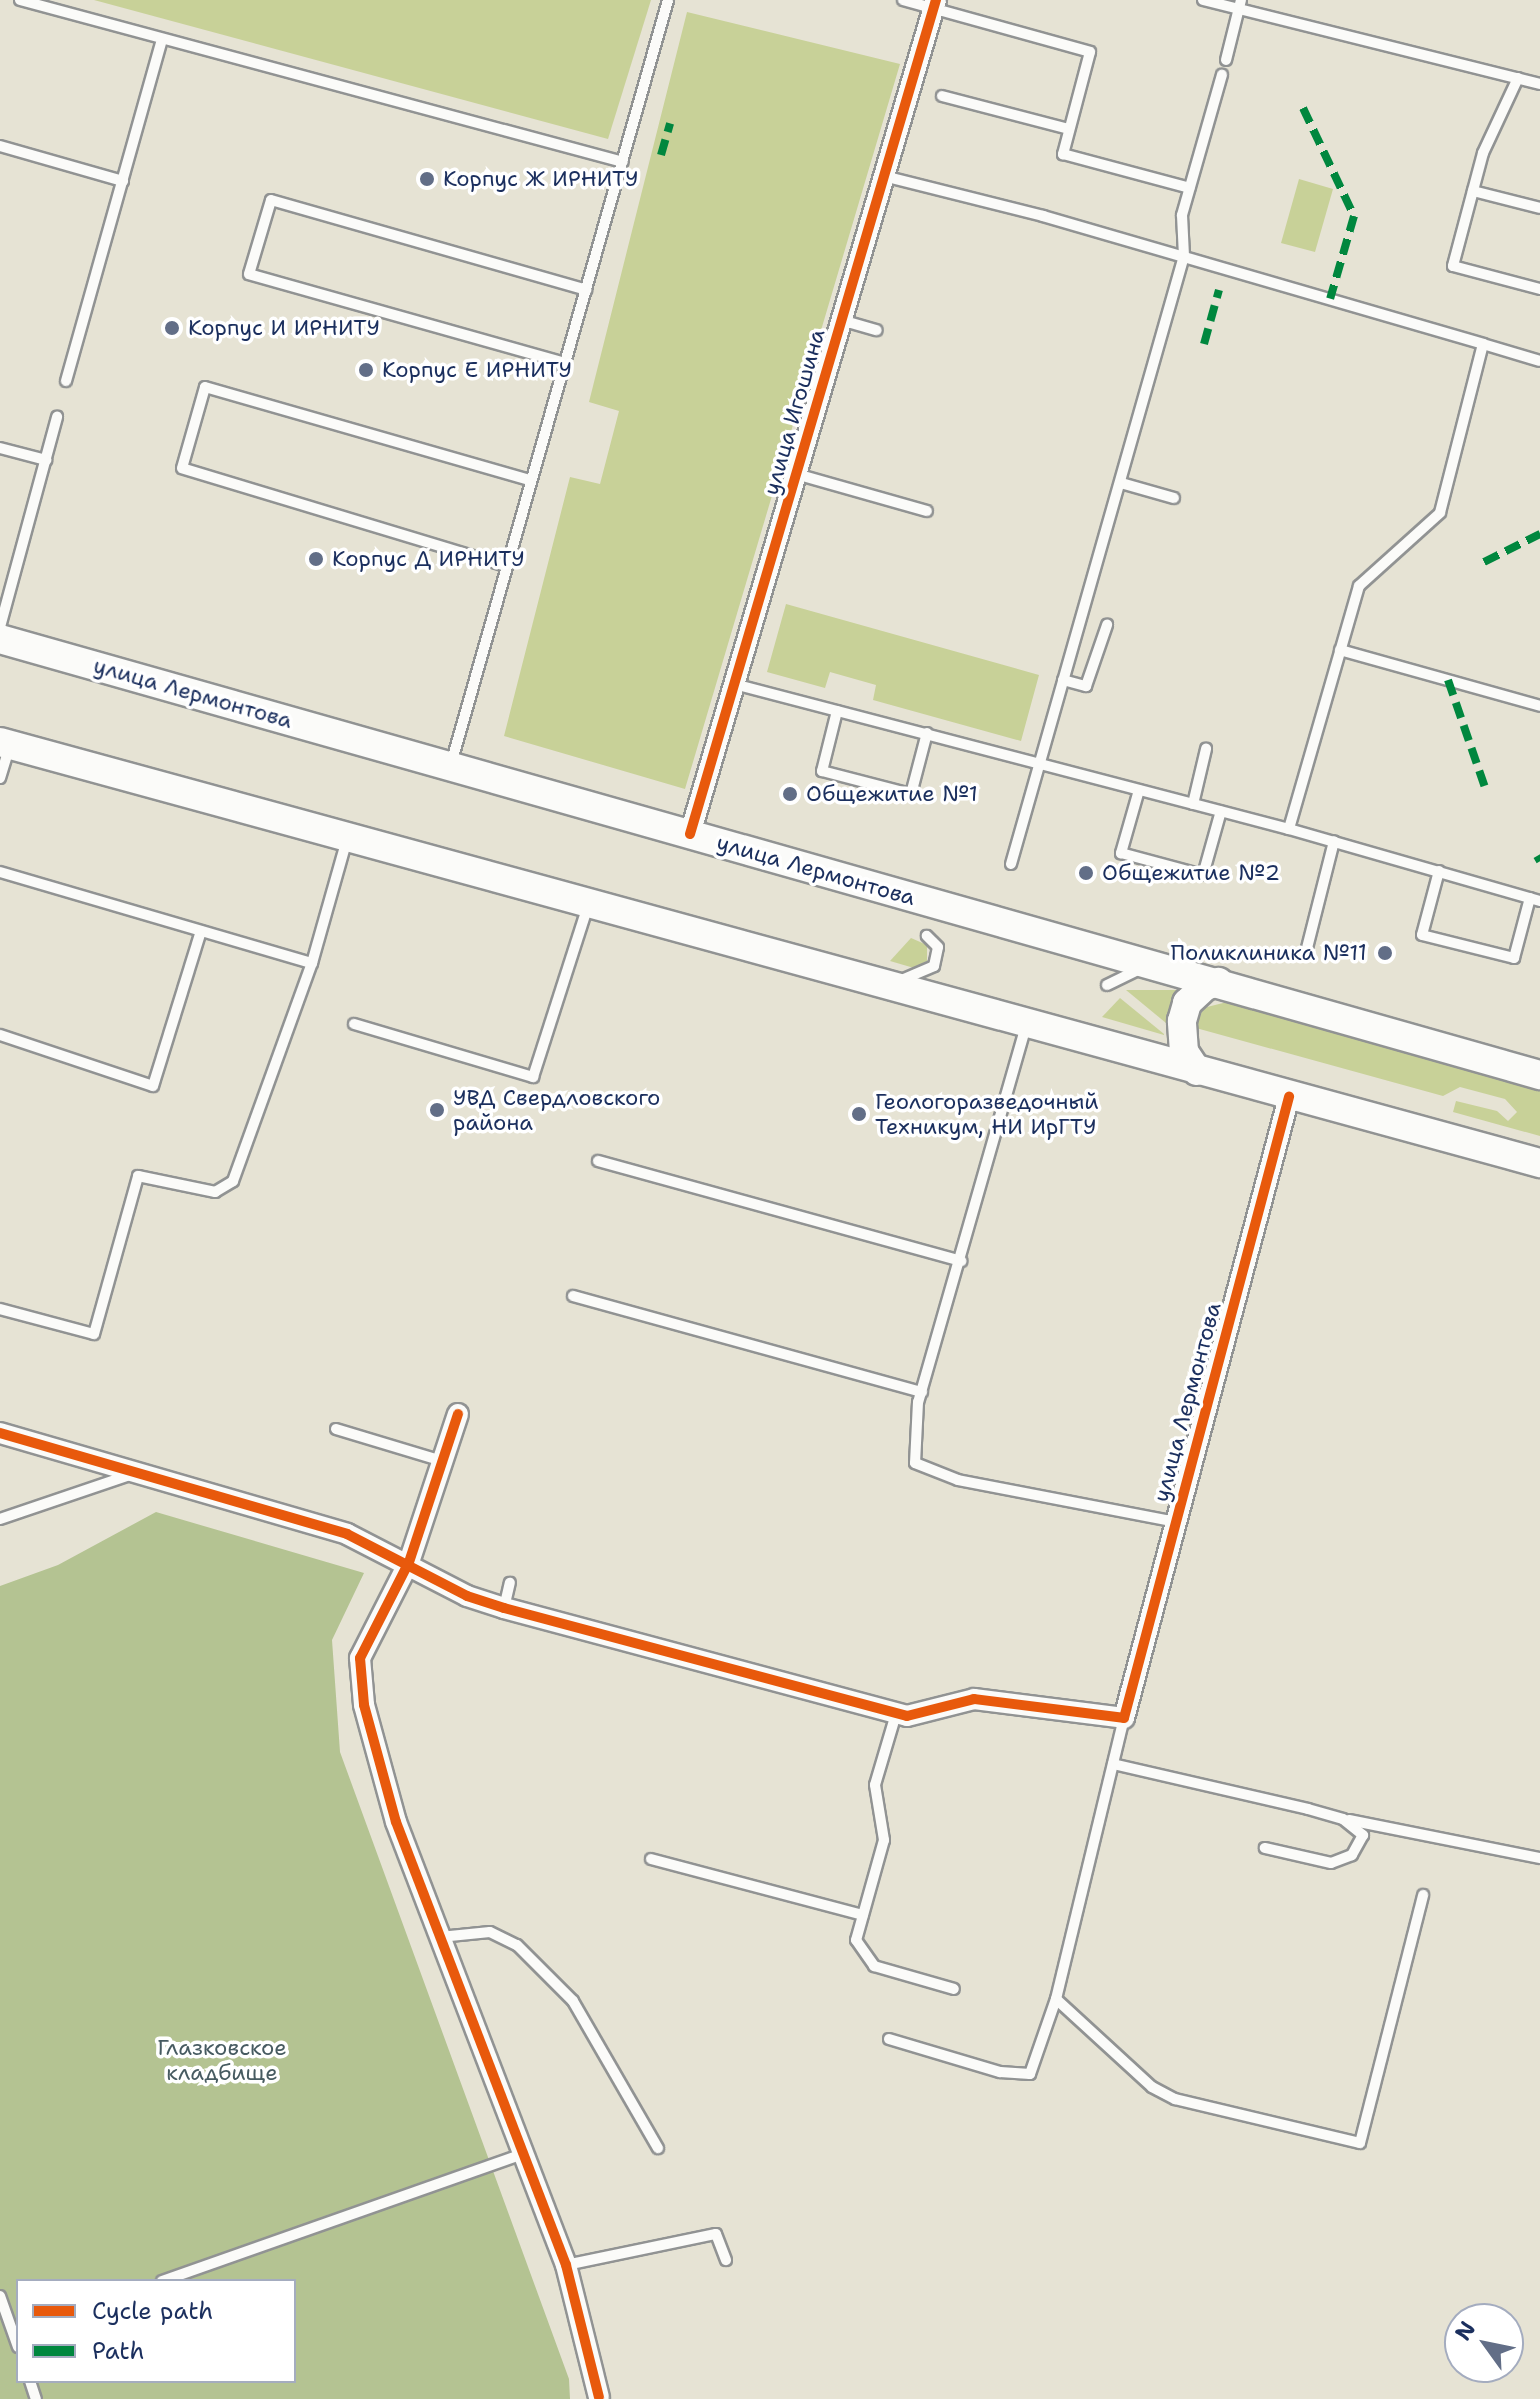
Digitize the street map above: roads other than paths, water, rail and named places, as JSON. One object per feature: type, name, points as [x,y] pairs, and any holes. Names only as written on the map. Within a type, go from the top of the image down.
[{"type":"main road","name":"улица Лермонтова","points":[[0,639],[1539,1074]]},
{"type":"main road","points":[[5,744],[1289,1097],[1540,1163]]},
{"type":"main road","points":[[1197,1071],[1184,1052],[1182,1021],[1187,1003],[1218,982]]},
{"type":"street","name":"улица Игошина","points":[[690,834],[935,4]]},
{"type":"street","name":"улица Лермонтова","points":[[1124,1718],[1289,1097]]},
{"type":"street","points":[[458,1414],[409,1562],[360,1658],[364,1705],[392,1809],[566,2265],[599,2398]]},
{"type":"street","points":[[0,1433],[347,1534],[409,1562],[467,1596],[504,1608],[896,1714],[907,1716],[974,1699],[1124,1718]]},
{"type":"lane","points":[[20,0],[623,162]]},
{"type":"lane","points":[[451,766],[668,0]]},
{"type":"lane","points":[[903,0],[935,4],[1090,52],[1063,154],[1190,188]]},
{"type":"lane","points":[[1203,0],[1240,5],[1540,84]]},
{"type":"lane","points":[[1226,60],[1240,5]]},
{"type":"lane","points":[[66,381],[162,39]]},
{"type":"lane","points":[[1011,864],[1184,256],[1182,215],[1222,75]]},
{"type":"lane","points":[[1518,78],[1483,153],[1453,266],[1540,289]]},
{"type":"lane","points":[[942,96],[1069,129]]},
{"type":"lane","points":[[0,146],[123,181]]},
{"type":"lane","points":[[884,176],[1184,256],[1540,361]]},
{"type":"lane","points":[[1473,191],[1540,208]]},
{"type":"lane","points":[[565,363],[249,274],[271,200],[586,290]]},
{"type":"lane","points":[[841,320],[877,330]]},
{"type":"lane","points":[[1289,829],[1359,586],[1440,513],[1483,344]]},
{"type":"lane","points":[[506,566],[182,468],[205,387],[530,480]]},
{"type":"lane","points":[[0,627],[4,597],[57,417]]},
{"type":"lane","points":[[0,448],[46,460]]},
{"type":"lane","points":[[796,474],[927,511]]},
{"type":"lane","points":[[1121,483],[1174,498]]},
{"type":"lane","points":[[1063,680],[1086,686],[1107,625]]},
{"type":"lane","points":[[1340,650],[1540,706]]},
{"type":"lane","points":[[734,684],[1334,841],[1439,871],[1535,899],[1514,958],[1422,935],[1439,871]]},
{"type":"lane","points":[[837,711],[822,771],[911,794],[927,733]]},
{"type":"lane","points":[[0,778],[5,744]]},
{"type":"lane","points":[[1193,804],[1206,749]]},
{"type":"lane","points":[[1139,790],[1121,853],[1203,875],[1221,811]]},
{"type":"lane","points":[[0,1309],[94,1334],[138,1176],[215,1192],[233,1181],[312,963],[347,838]]},
{"type":"lane","points":[[1307,948],[1334,841]]},
{"type":"lane","points":[[0,872],[312,963]]},
{"type":"lane","points":[[354,1024],[533,1077],[588,904]]},
{"type":"lane","points":[[0,1035],[153,1086],[201,931]]},
{"type":"lane","points":[[885,986],[934,966],[938,947],[927,936]]},
{"type":"lane","points":[[1107,985],[1151,964]]},
{"type":"lane","points":[[1026,1024],[922,1392],[915,1463],[958,1480],[1176,1522]]},
{"type":"lane","points":[[598,1161],[961,1261]]},
{"type":"lane","points":[[573,1296],[922,1392]]},
{"type":"lane","points":[[336,1429],[442,1461]]},
{"type":"lane","points":[[0,1519],[136,1472]]},
{"type":"lane","points":[[504,1608],[510,1583]]},
{"type":"lane","points":[[896,1714],[875,1785],[884,1840],[856,1940],[874,1966],[954,1989]]},
{"type":"lane","points":[[889,2039],[1000,2072],[1030,2074],[1056,1999],[1124,1718]]},
{"type":"lane","points":[[1113,1764],[1343,1819],[1540,1858]]},
{"type":"lane","points":[[1265,1848],[1331,1863],[1342,1860],[1363,1843],[1363,1835],[1343,1819]]},
{"type":"lane","points":[[651,1859],[863,1915]]},
{"type":"lane","points":[[1056,1999],[1152,2087],[1175,2099],[1360,2143],[1423,1895]]},
{"type":"lane","points":[[440,1937],[490,1932],[517,1945],[573,2001],[658,2148]]},
{"type":"lane","points":[[168,2279],[522,2154]]},
{"type":"lane","points":[[566,2265],[716,2234],[726,2260]]},
{"type":"lane","points":[[0,2296],[16,2332],[0,2338]]},
{"type":"place","name":"Корпус Ж ИРНИТУ","points":[[427,179]]},
{"type":"place","name":"Корпус И ИРНИТУ","points":[[172,328]]},
{"type":"place","name":"Корпус Е ИРНИТУ","points":[[366,370]]},
{"type":"place","name":"Корпус Д ИРНИТУ","points":[[316,559]]},
{"type":"place","name":"Общежитие №1","points":[[790,794]]},
{"type":"place","name":"Общежитие №2","points":[[1086,873]]},
{"type":"place","name":"Поликлиника №11","points":[[1385,953]]},
{"type":"place","name":"УВД Свердловского района","points":[[437,1110]]},
{"type":"place","name":"Геологоразведочный Техникум, НИ ИрГТУ","points":[[859,1114]]},
{"type":"park label","name":"Глазковское кладбище","points":[[222,2060]]}]
